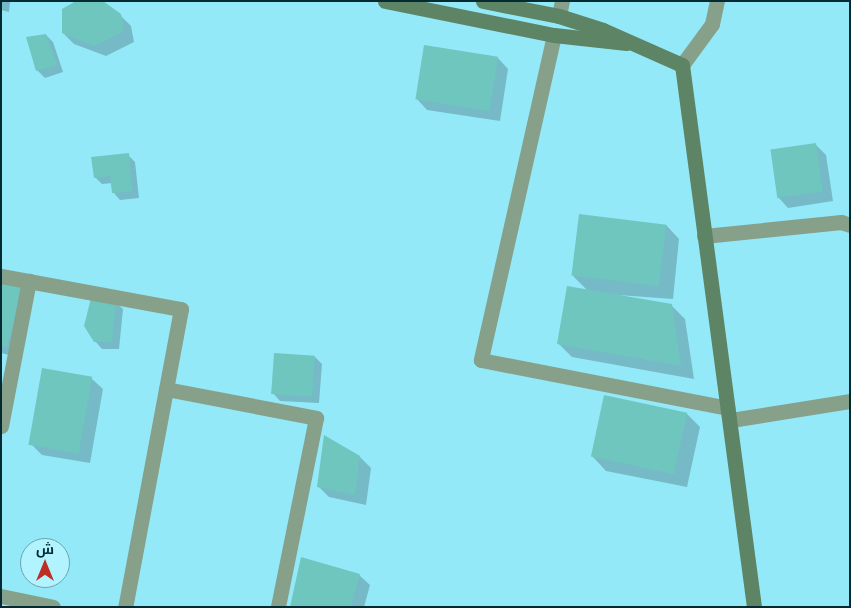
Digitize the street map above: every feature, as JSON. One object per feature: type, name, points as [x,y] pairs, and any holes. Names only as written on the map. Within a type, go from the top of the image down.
[{"type":"street","points":[[385,1],[554,35],[633,44]]},
{"type":"street","points":[[483,1],[560,9],[682,65]]},
{"type":"street","points":[[717,1],[712,24],[682,65],[754,607]]},
{"type":"street","points":[[554,35],[481,360],[729,414],[850,401]]},
{"type":"street","points":[[704,236],[841,222],[850,225]]},
{"type":"street","points":[[1,276],[181,309],[125,607]]},
{"type":"street","points":[[1,426],[29,281]]},
{"type":"street","points":[[166,389],[316,418],[278,607]]},
{"type":"street","points":[[1,596],[53,607]]},
{"type":"building","points":[[76,1],[103,1],[121,14],[124,31],[94,46],[62,33],[62,9]]},
{"type":"building","points":[[46,34],[57,65],[36,71],[26,37]]},
{"type":"building","points":[[424,45],[498,57],[489,111],[415,99]]},
{"type":"building","points":[[816,143],[823,192],[777,198],[770,149]]},
{"type":"building","points":[[129,153],[132,191],[112,193],[110,176],[94,178],[91,157]]},
{"type":"building","points":[[579,214],[666,225],[659,286],[571,276]]},
{"type":"building","points":[[1,282],[23,286],[7,347],[1,346]]},
{"type":"building","points":[[567,286],[672,304],[681,366],[557,344]]},
{"type":"building","points":[[91,298],[116,301],[112,342],[94,342],[84,326]]},
{"type":"building","points":[[274,353],[315,356],[312,397],[271,394]]},
{"type":"building","points":[[42,368],[92,377],[79,454],[28,445]]},
{"type":"building","points":[[604,395],[687,413],[674,474],[591,457]]},
{"type":"building","points":[[324,435],[360,456],[355,495],[317,487]]},
{"type":"building","points":[[301,557],[360,574],[351,607],[290,607]]}]
